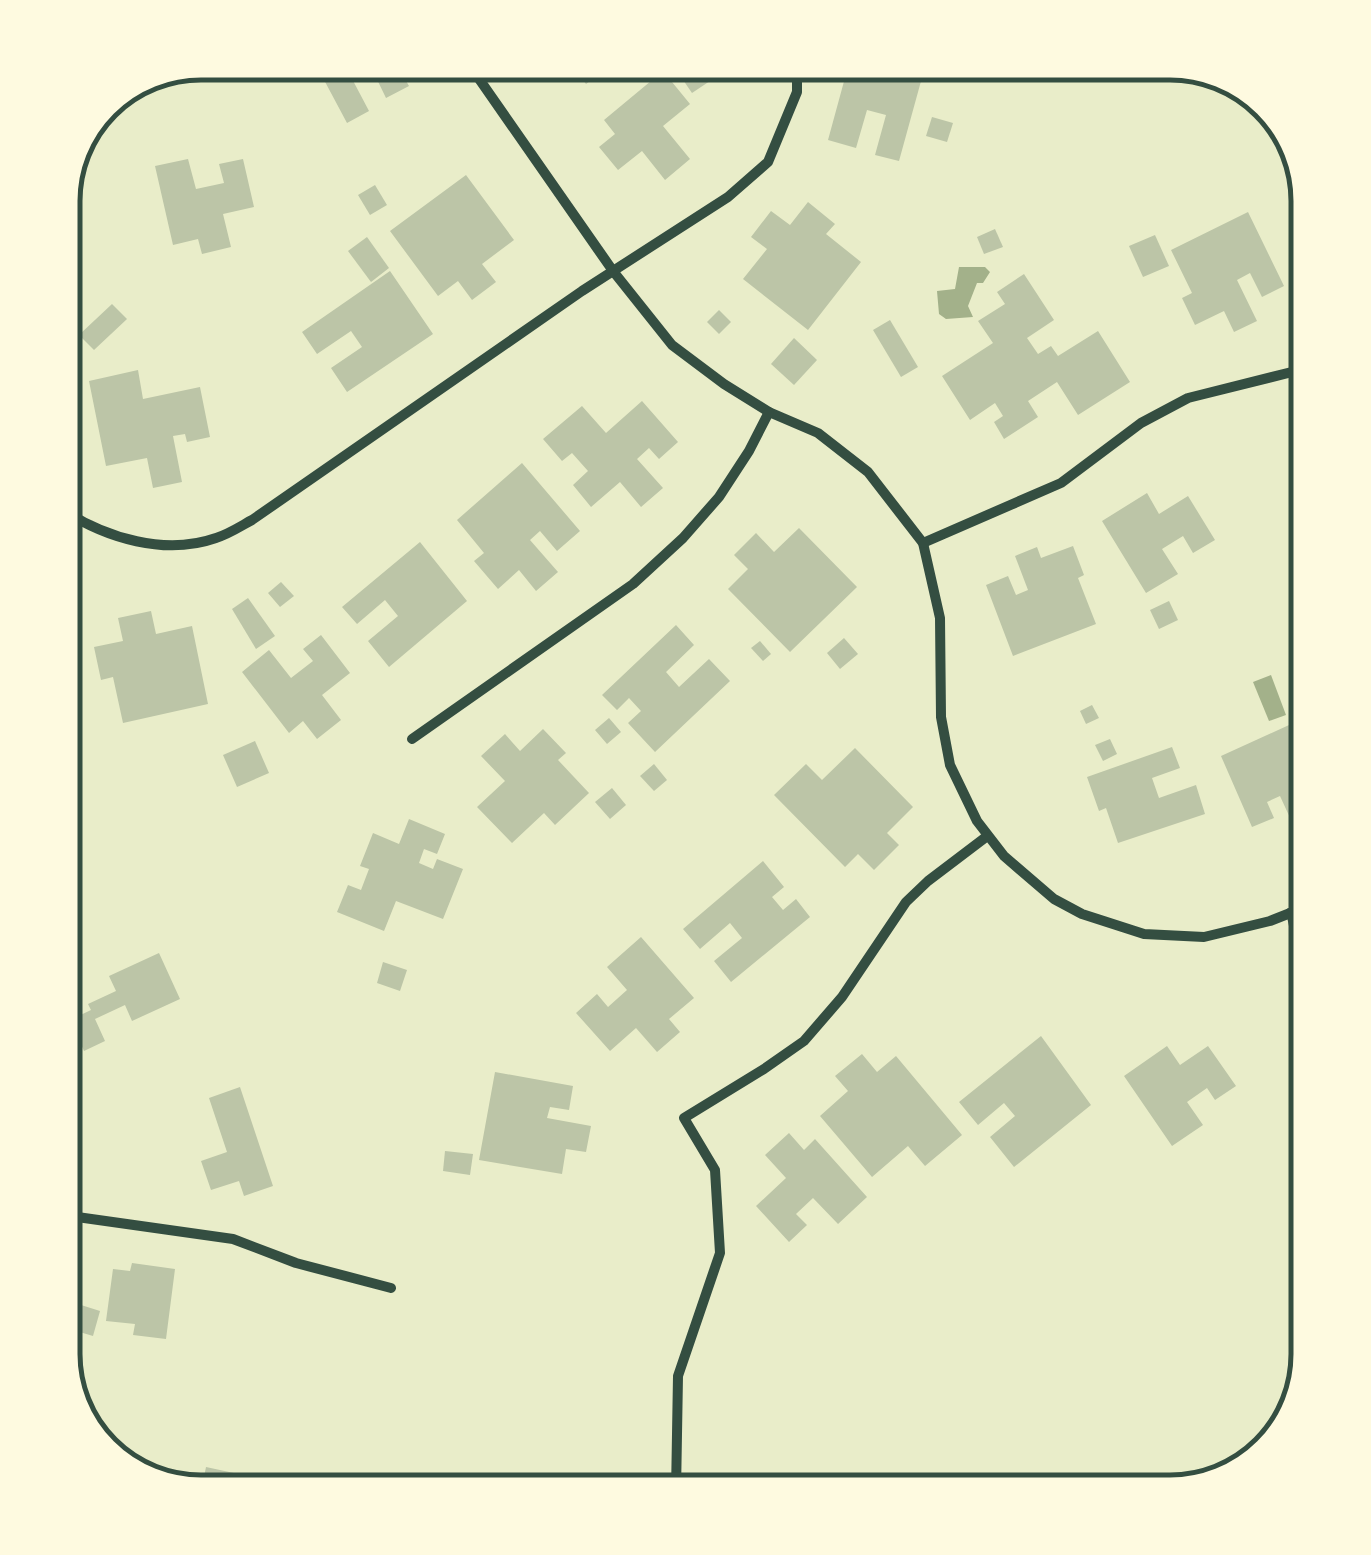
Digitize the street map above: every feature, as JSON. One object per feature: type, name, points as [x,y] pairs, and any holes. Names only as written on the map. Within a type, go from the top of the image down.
[{"type":"street","points":[[480,80],[612,270],[672,345],[769,412],[818,432],[868,472],[923,543],[940,618],[942,717],[950,765],[986,837],[1054,899],[1110,926],[1144,934],[1204,937],[1232,932],[1290,912]]},
{"type":"street","points":[[80,521],[152,544],[180,546],[216,538],[252,520],[612,270],[728,197],[768,162],[796,92],[796,80]]},
{"type":"street","points":[[923,543],[1062,484],[1141,423],[1188,398],[1291,372]]},
{"type":"street","points":[[412,739],[633,584],[683,538],[719,497],[769,412]]},
{"type":"street","points":[[676,1475],[678,1376],[720,1253],[715,1170],[684,1118],[804,1040],[842,997],[906,902],[986,837]]},
{"type":"street","points":[[80,1218],[233,1239],[296,1263],[391,1288]]},
{"type":"lane","points":[[1290,912],[1291,917]]},
{"type":"shaded area","points":[[959,267],[985,267],[990,272],[983,283],[977,283],[968,306],[973,317],[946,319],[939,314],[937,291],[955,289]]},
{"type":"shaded area","points":[[1271,675],[1286,715],[1269,721],[1253,682]]},
{"type":"building","points":[[324,80],[353,80],[369,111],[347,123]]},
{"type":"building","points":[[377,80],[406,80],[409,86],[386,98]]},
{"type":"building","points":[[652,80],[670,80],[690,104],[663,126],[690,159],[665,180],[642,151],[618,170],[599,147],[615,134],[604,120]]},
{"type":"building","points":[[683,80],[710,81],[692,93]]},
{"type":"building","points":[[844,80],[921,80],[899,161],[875,155],[886,115],[867,110],[856,148],[828,140]]},
{"type":"building","points":[[932,117],[953,123],[947,142],[926,136]]},
{"type":"building","points":[[188,159],[196,189],[224,183],[219,164],[243,159],[254,207],[223,214],[231,247],[202,254],[198,239],[173,245],[155,166]]},
{"type":"building","points":[[466,175],[514,240],[482,264],[496,282],[472,300],[458,281],[438,296],[390,231]]},
{"type":"building","points":[[375,185],[387,205],[370,215],[358,195]]},
{"type":"building","points":[[808,202],[835,224],[826,234],[861,262],[808,330],[743,279],[767,249],[751,237],[771,211],[790,225]]},
{"type":"building","points":[[1248,212],[1284,286],[1262,297],[1250,273],[1237,280],[1257,321],[1234,332],[1224,311],[1195,325],[1182,298],[1192,293],[1171,250]]},
{"type":"building","points":[[995,229],[1003,247],[984,254],[977,237]]},
{"type":"building","points":[[1155,235],[1169,266],[1143,277],[1129,246]]},
{"type":"building","points":[[367,237],[389,268],[371,282],[348,251]]},
{"type":"building","points":[[390,271],[433,334],[347,392],[331,368],[362,347],[351,331],[317,354],[302,332]]},
{"type":"building","points":[[1024,274],[1054,320],[1027,338],[1038,354],[1051,346],[1058,356],[1098,331],[1130,382],[1078,415],[1057,382],[1028,401],[1038,417],[1004,439],[994,422],[1003,416],[995,403],[970,420],[942,376],[993,343],[978,321],[1005,304],[997,292]]},
{"type":"building","points":[[112,304],[127,319],[94,350],[80,334]]},
{"type":"building","points":[[719,310],[731,322],[719,334],[707,322]]},
{"type":"building","points":[[890,320],[918,367],[901,377],[873,330]]},
{"type":"building","points":[[794,338],[817,360],[794,385],[771,364]]},
{"type":"building","points":[[138,370],[143,399],[200,387],[210,437],[187,442],[185,434],[173,436],[182,482],[153,488],[147,458],[106,466],[89,381]]},
{"type":"building","points":[[642,401],[678,442],[659,459],[649,448],[637,459],[663,488],[641,507],[620,482],[591,507],[573,485],[588,471],[572,453],[562,461],[543,439],[582,406],[606,433]]},
{"type":"building","points":[[522,463],[580,531],[557,551],[540,531],[530,540],[558,572],[536,591],[519,570],[498,589],[474,561],[484,553],[457,520]]},
{"type":"building","points":[[1147,493],[1159,514],[1188,496],[1215,540],[1193,553],[1183,536],[1162,549],[1178,574],[1146,593],[1102,521]]},
{"type":"building","points":[[799,528],[857,587],[790,652],[728,589],[748,569],[734,555],[756,533],[774,552]]},
{"type":"building","points":[[420,542],[467,601],[389,667],[368,641],[398,616],[385,600],[357,624],[342,607]]},
{"type":"building","points":[[1073,546],[1084,575],[1078,578],[1096,624],[1013,656],[986,585],[1008,576],[1016,595],[1028,590],[1015,556],[1037,547],[1041,558]]},
{"type":"building","points":[[281,582],[294,596],[280,607],[268,593]]},
{"type":"building","points":[[248,598],[275,636],[256,649],[232,609]]},
{"type":"building","points":[[1169,601],[1178,620],[1159,629],[1150,610]]},
{"type":"building","points":[[151,611],[156,634],[192,626],[208,704],[123,723],[113,677],[101,680],[94,647],[123,641],[118,618]]},
{"type":"building","points":[[676,625],[694,645],[666,672],[679,687],[709,659],[730,681],[655,752],[628,723],[641,711],[629,698],[617,710],[602,695]]},
{"type":"building","points":[[321,635],[350,673],[322,695],[341,720],[317,739],[303,721],[289,733],[242,672],[269,650],[291,678],[313,661],[303,649]]},
{"type":"building","points":[[844,638],[858,654],[840,669],[827,653]]},
{"type":"building","points":[[760,641],[771,654],[763,661],[751,648]]},
{"type":"building","points":[[1092,705],[1099,718],[1086,724],[1080,711]]},
{"type":"building","points":[[609,718],[621,732],[607,744],[595,730]]},
{"type":"building","points":[[1291,724],[1291,820],[1280,796],[1267,802],[1274,818],[1252,827],[1221,756]]},
{"type":"building","points":[[543,729],[566,753],[558,760],[589,793],[555,825],[544,813],[512,843],[477,807],[505,781],[481,756],[505,734],[520,751]]},
{"type":"building","points":[[1110,739],[1117,754],[1103,761],[1095,745]]},
{"type":"building","points":[[255,741],[269,773],[237,787],[223,755]]},
{"type":"building","points":[[1172,747],[1180,768],[1152,778],[1159,798],[1196,785],[1205,814],[1118,843],[1106,808],[1099,811],[1087,777]]},
{"type":"building","points":[[855,748],[913,807],[887,833],[899,845],[874,870],[858,854],[845,867],[774,795],[806,764],[822,780]]},
{"type":"building","points":[[654,764],[667,780],[654,791],[640,776]]},
{"type":"building","points":[[612,788],[626,805],[610,819],[595,802]]},
{"type":"building","points":[[409,819],[445,834],[437,854],[424,849],[419,863],[433,869],[437,859],[463,869],[443,919],[396,901],[384,931],[337,912],[348,885],[361,890],[369,869],[360,866],[373,833],[399,844]]},
{"type":"building","points":[[763,861],[784,887],[772,897],[783,910],[796,899],[810,917],[731,982],[714,961],[742,938],[730,923],[700,949],[683,929]]},
{"type":"building","points":[[641,937],[694,998],[669,1019],[680,1032],[657,1052],[636,1028],[610,1051],[576,1013],[597,994],[608,1007],[627,990],[607,967]]},
{"type":"building","points":[[159,953],[180,999],[132,1021],[125,1005],[95,1019],[105,1041],[84,1051],[80,1015],[91,1010],[88,1004],[116,991],[109,976]]},
{"type":"building","points":[[383,962],[407,970],[400,991],[377,983]]},
{"type":"building","points":[[1041,1036],[1091,1105],[1014,1167],[990,1137],[1015,1116],[1004,1103],[978,1125],[959,1102]]},
{"type":"building","points":[[1167,1046],[1180,1065],[1208,1046],[1236,1086],[1215,1100],[1207,1088],[1187,1102],[1203,1125],[1172,1146],[1124,1076]]},
{"type":"building","points":[[862,1054],[877,1072],[896,1056],[962,1135],[925,1166],[908,1146],[872,1177],[820,1116],[848,1091],[835,1076]]},
{"type":"building","points":[[495,1072],[573,1086],[569,1110],[550,1107],[547,1118],[591,1126],[586,1152],[566,1149],[562,1174],[479,1160]]},
{"type":"building","points":[[240,1087],[273,1186],[244,1196],[239,1181],[211,1190],[201,1161],[227,1152],[209,1098]]},
{"type":"building","points":[[789,1133],[804,1150],[815,1139],[867,1197],[838,1224],[813,1198],[796,1214],[807,1225],[789,1242],[756,1206],[786,1178],[765,1155]]},
{"type":"building","points":[[445,1151],[473,1154],[470,1175],[443,1171]]},
{"type":"building","points":[[132,1263],[175,1269],[166,1339],[133,1335],[135,1324],[106,1321],[113,1269],[130,1271]]},
{"type":"building","points":[[81,1305],[100,1311],[93,1336],[80,1332]]},
{"type":"building","points":[[206,1467],[243,1475],[204,1475]]}]
